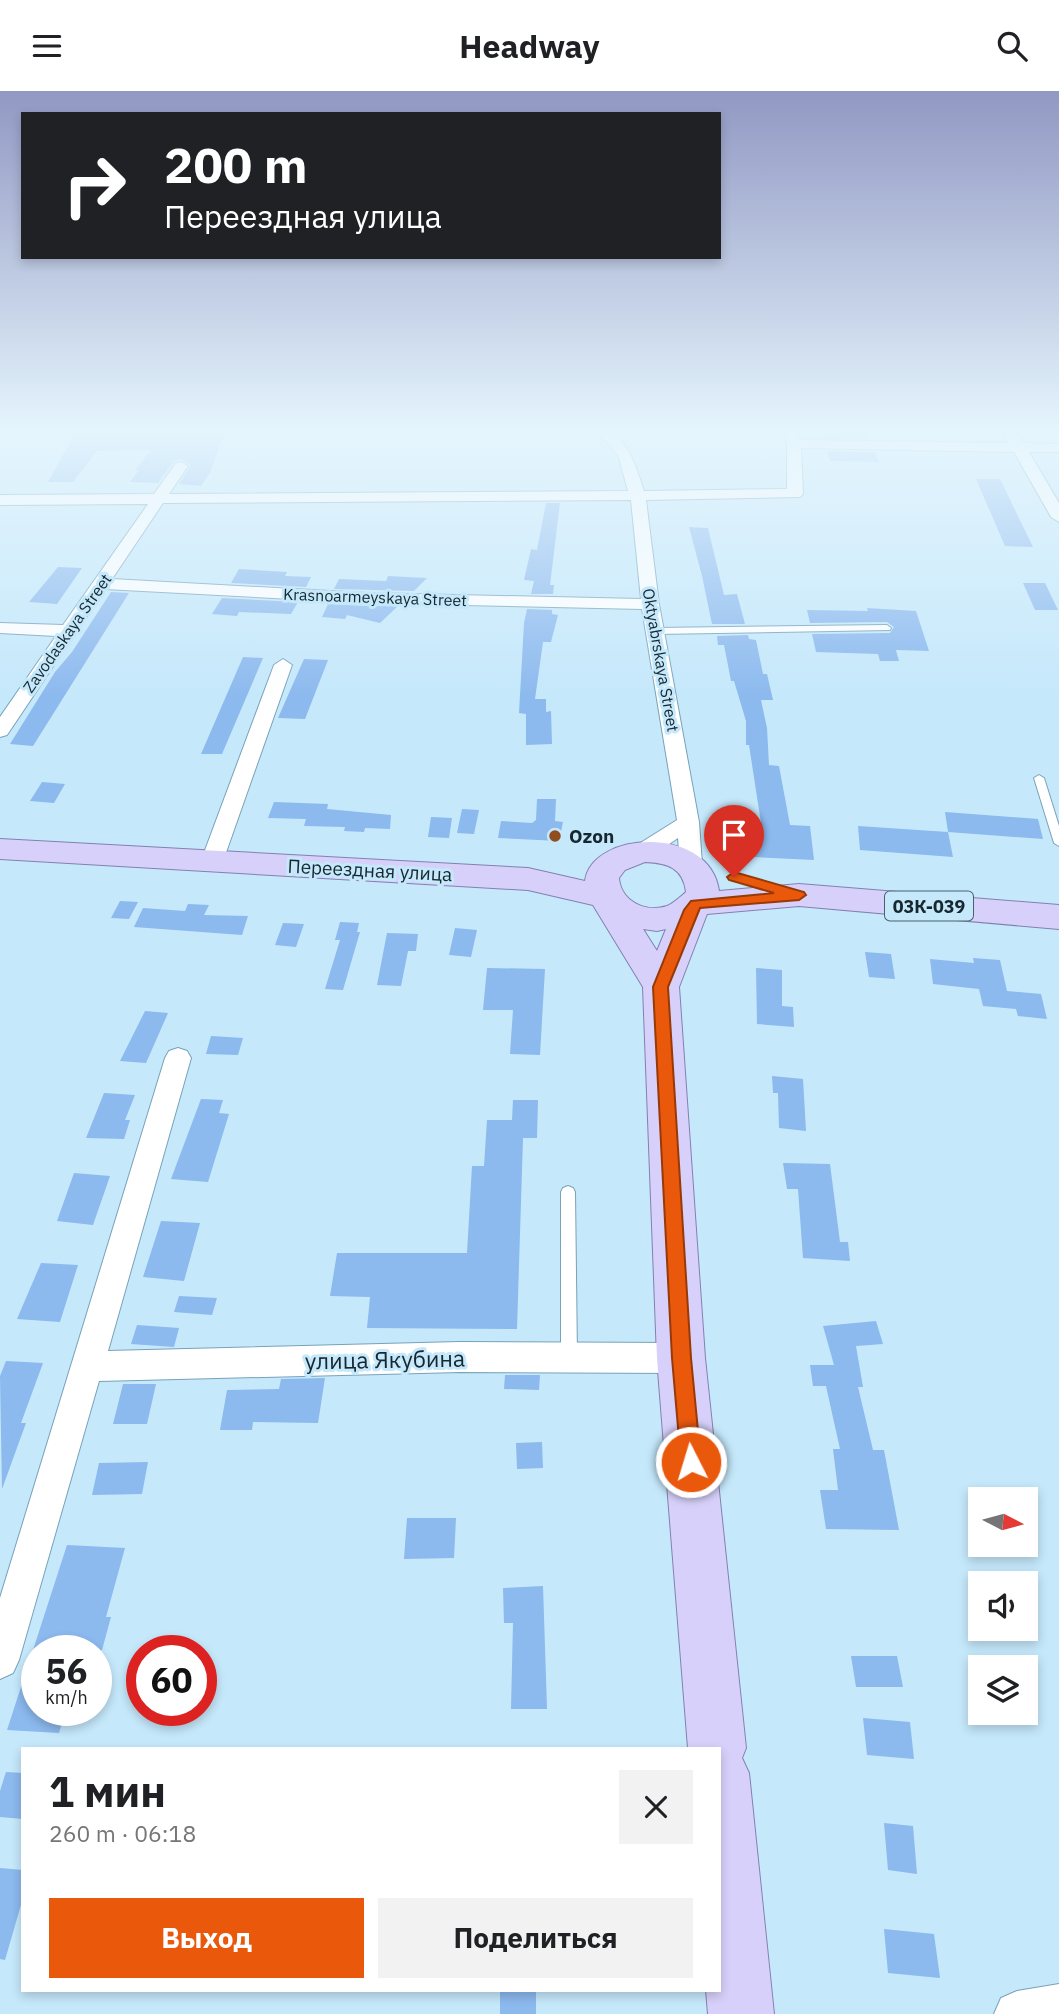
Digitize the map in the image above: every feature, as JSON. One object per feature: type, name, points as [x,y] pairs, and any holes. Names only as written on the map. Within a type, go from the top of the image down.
[{"type":"main road","name":"Переездная улица","points":[[0,849],[528,879],[607,899]]},
{"type":"main road","points":[[661,987],[601,889],[601,875],[610,863],[633,853],[659,852],[799,895]]},
{"type":"main road","name":"Переездная улица","points":[[528,879],[633,853]]},
{"type":"main road","points":[[691,864],[703,879],[703,895],[694,907],[661,987],[681,1358],[717,1747]]},
{"type":"main road","name":"03К-039","points":[[694,907],[799,895],[1059,917]]},
{"type":"main road","points":[[607,899],[626,913],[648,919],[672,918],[694,907]]},
{"type":"main road","points":[[721,1795],[741,2014]]},
{"type":"street","name":"Zavodaskaya Street","points":[[0,731],[146,518]]},
{"type":"street","name":"Oktyabrskaya Street","points":[[640,518],[650,604],[688,822],[691,864]]},
{"type":"street","name":"Krasnoarmeyskaya Street","points":[[101,584],[368,598],[650,604]]},
{"type":"street","points":[[0,628],[67,631]]},
{"type":"street","points":[[212,861],[283,665]]},
{"type":"street","points":[[633,853],[688,822]]},
{"type":"street","points":[[0,1660],[178,1058]]},
{"type":"street","name":"улица Якубина","points":[[88,1366],[460,1357],[681,1358]]},
{"type":"street","points":[[1017,2014],[1059,2006]]},
{"type":"lane","points":[[656,631],[887,628]]},
{"type":"lane","points":[[1038,778],[1059,843]]},
{"type":"lane","points":[[568,1192],[569,1357]]},
{"type":"building","points":[[543,518],[558,518],[550,585],[554,585],[553,594],[531,594],[534,581],[524,580],[531,549],[537,550]]},
{"type":"building","points":[[993,518],[1019,518],[1033,547],[1005,546]]},
{"type":"building","points":[[689,527],[708,528],[724,595],[737,594],[745,624],[712,624]]},
{"type":"building","points":[[58,567],[82,568],[57,604],[29,602]]},
{"type":"building","points":[[239,569],[287,572],[285,576],[311,577],[306,587],[231,583]]},
{"type":"building","points":[[388,576],[427,578],[414,591],[334,589],[339,579],[386,581]]},
{"type":"building","points":[[1023,583],[1045,583],[1058,610],[1035,610]]},
{"type":"building","points":[[111,592],[129,593],[33,746],[10,744],[55,672],[72,652]]},
{"type":"building","points":[[222,598],[298,602],[291,614],[212,614]]},
{"type":"building","points":[[328,604],[398,606],[380,623],[347,615],[345,619],[322,617]]},
{"type":"building","points":[[867,608],[916,611],[929,651],[896,650],[899,661],[880,661],[878,654],[816,652],[812,634],[890,633],[894,627],[887,622],[810,623],[807,610],[868,611]]},
{"type":"building","points":[[527,609],[552,610],[552,614],[558,615],[551,642],[543,642],[535,699],[546,699],[546,712],[551,711],[552,744],[526,745],[526,714],[519,713]]},
{"type":"building","points":[[748,635],[749,639],[756,640],[763,674],[767,674],[773,700],[761,700],[767,728],[769,765],[779,766],[790,825],[810,826],[814,860],[754,857],[752,823],[761,823],[749,745],[746,745],[746,721],[734,681],[731,681],[724,645],[718,645],[717,636]]},
{"type":"building","points":[[243,657],[263,658],[222,754],[201,754]]},
{"type":"building","points":[[304,659],[328,660],[305,719],[278,718]]},
{"type":"building","points":[[42,782],[65,784],[54,803],[30,801]]},
{"type":"building","points":[[537,799],[556,799],[555,821],[563,822],[559,841],[498,838],[501,821],[532,823],[536,820]]},
{"type":"building","points":[[274,802],[328,804],[327,809],[391,815],[390,829],[344,831],[345,827],[304,826],[306,819],[268,818]]},
{"type":"building","points":[[462,809],[479,810],[474,834],[457,833]]},
{"type":"building","points":[[945,812],[1038,819],[1043,839],[948,832]]},
{"type":"building","points":[[431,817],[452,818],[449,838],[428,837]]},
{"type":"building","points":[[858,826],[948,832],[953,857],[860,850]]},
{"type":"building","points":[[120,901],[138,902],[129,919],[111,918]]},
{"type":"building","points":[[188,904],[209,905],[204,915],[248,916],[242,935],[134,927],[143,908],[185,911]]},
{"type":"building","points":[[340,922],[359,923],[357,932],[360,932],[343,990],[325,989],[340,940],[335,940]]},
{"type":"building","points":[[283,923],[304,924],[296,947],[275,945]]},
{"type":"building","points":[[455,928],[477,930],[471,957],[449,955]]},
{"type":"building","points":[[387,933],[418,934],[416,951],[408,951],[401,986],[377,985]]},
{"type":"building","points":[[865,952],[891,954],[895,979],[869,977]]},
{"type":"building","points":[[973,958],[1000,960],[1007,991],[1041,994],[1047,1019],[1018,1016],[1016,1009],[983,1006],[979,989],[933,984],[930,959],[974,963]]},
{"type":"building","points":[[487,968],[545,969],[540,1055],[510,1054],[513,1010],[483,1010]]},
{"type":"building","points":[[756,968],[782,970],[782,1006],[793,1007],[794,1027],[757,1024]]},
{"type":"building","points":[[145,1011],[168,1013],[146,1063],[120,1061]]},
{"type":"building","points":[[211,1036],[243,1038],[238,1055],[206,1054]]},
{"type":"building","points":[[772,1076],[803,1079],[806,1131],[779,1128],[778,1093],[773,1093]]},
{"type":"building","points":[[104,1093],[135,1095],[125,1120],[130,1120],[124,1139],[86,1138]]},
{"type":"building","points":[[201,1099],[223,1100],[219,1113],[229,1114],[208,1182],[171,1179]]},
{"type":"building","points":[[513,1100],[538,1100],[537,1138],[523,1138],[517,1329],[367,1328],[370,1297],[330,1296],[337,1253],[467,1253],[472,1166],[484,1166],[487,1120],[512,1120]]},
{"type":"building","points":[[783,1163],[830,1164],[840,1242],[848,1242],[850,1261],[803,1258],[798,1189],[787,1189]]},
{"type":"building","points":[[74,1173],[110,1176],[93,1225],[57,1221]]},
{"type":"building","points":[[161,1221],[200,1223],[184,1281],[143,1277]]},
{"type":"building","points":[[41,1263],[78,1265],[60,1322],[17,1319]]},
{"type":"building","points":[[179,1296],[217,1298],[212,1315],[174,1312]]},
{"type":"building","points":[[876,1321],[883,1344],[856,1346],[863,1387],[858,1387],[873,1450],[884,1450],[899,1530],[826,1529],[820,1490],[838,1490],[833,1449],[840,1449],[826,1386],[813,1386],[810,1365],[834,1365],[823,1326]]},
{"type":"building","points":[[137,1325],[179,1328],[174,1347],[131,1344]]},
{"type":"building","points":[[6,1361],[43,1363],[21,1423],[26,1423],[2,1489],[0,1376]]},
{"type":"building","points":[[505,1375],[540,1375],[539,1390],[504,1389]]},
{"type":"building","points":[[325,1378],[318,1423],[253,1422],[252,1430],[220,1430],[227,1390],[279,1389],[281,1379]]},
{"type":"building","points":[[123,1384],[156,1384],[147,1424],[113,1424]]},
{"type":"building","points":[[542,1442],[543,1468],[517,1469],[516,1443]]},
{"type":"building","points":[[148,1462],[142,1494],[92,1495],[99,1463]]},
{"type":"building","points":[[407,1518],[456,1518],[454,1558],[404,1559]]},
{"type":"building","points":[[67,1545],[125,1548],[106,1617],[111,1617],[106,1635],[38,1635]]},
{"type":"building","points":[[543,1586],[547,1709],[511,1709],[513,1623],[504,1623],[503,1588]]},
{"type":"building","points":[[851,1656],[897,1656],[903,1687],[856,1687]]},
{"type":"building","points":[[21,1687],[21,1726],[61,1726],[59,1733],[7,1730]]},
{"type":"building","points":[[863,1718],[910,1722],[914,1759],[867,1755]]},
{"type":"building","points":[[6,1772],[21,1773],[21,1819],[0,1817],[0,1791]]},
{"type":"building","points":[[884,1823],[913,1826],[917,1874],[888,1870]]},
{"type":"building","points":[[0,1868],[21,1870],[21,1905],[5,1960],[0,1959]]},
{"type":"building","points":[[884,1929],[934,1934],[940,1978],[888,1973]]},
{"type":"building","points":[[500,1992],[536,1992],[536,2014],[500,2014]]},
{"type":"place","name":"Ozon","points":[[555,836]]},
{"type":"route","points":[[691,1462],[681,1358],[661,987],[691,910],[696,904],[799,895],[734,877]]}]
